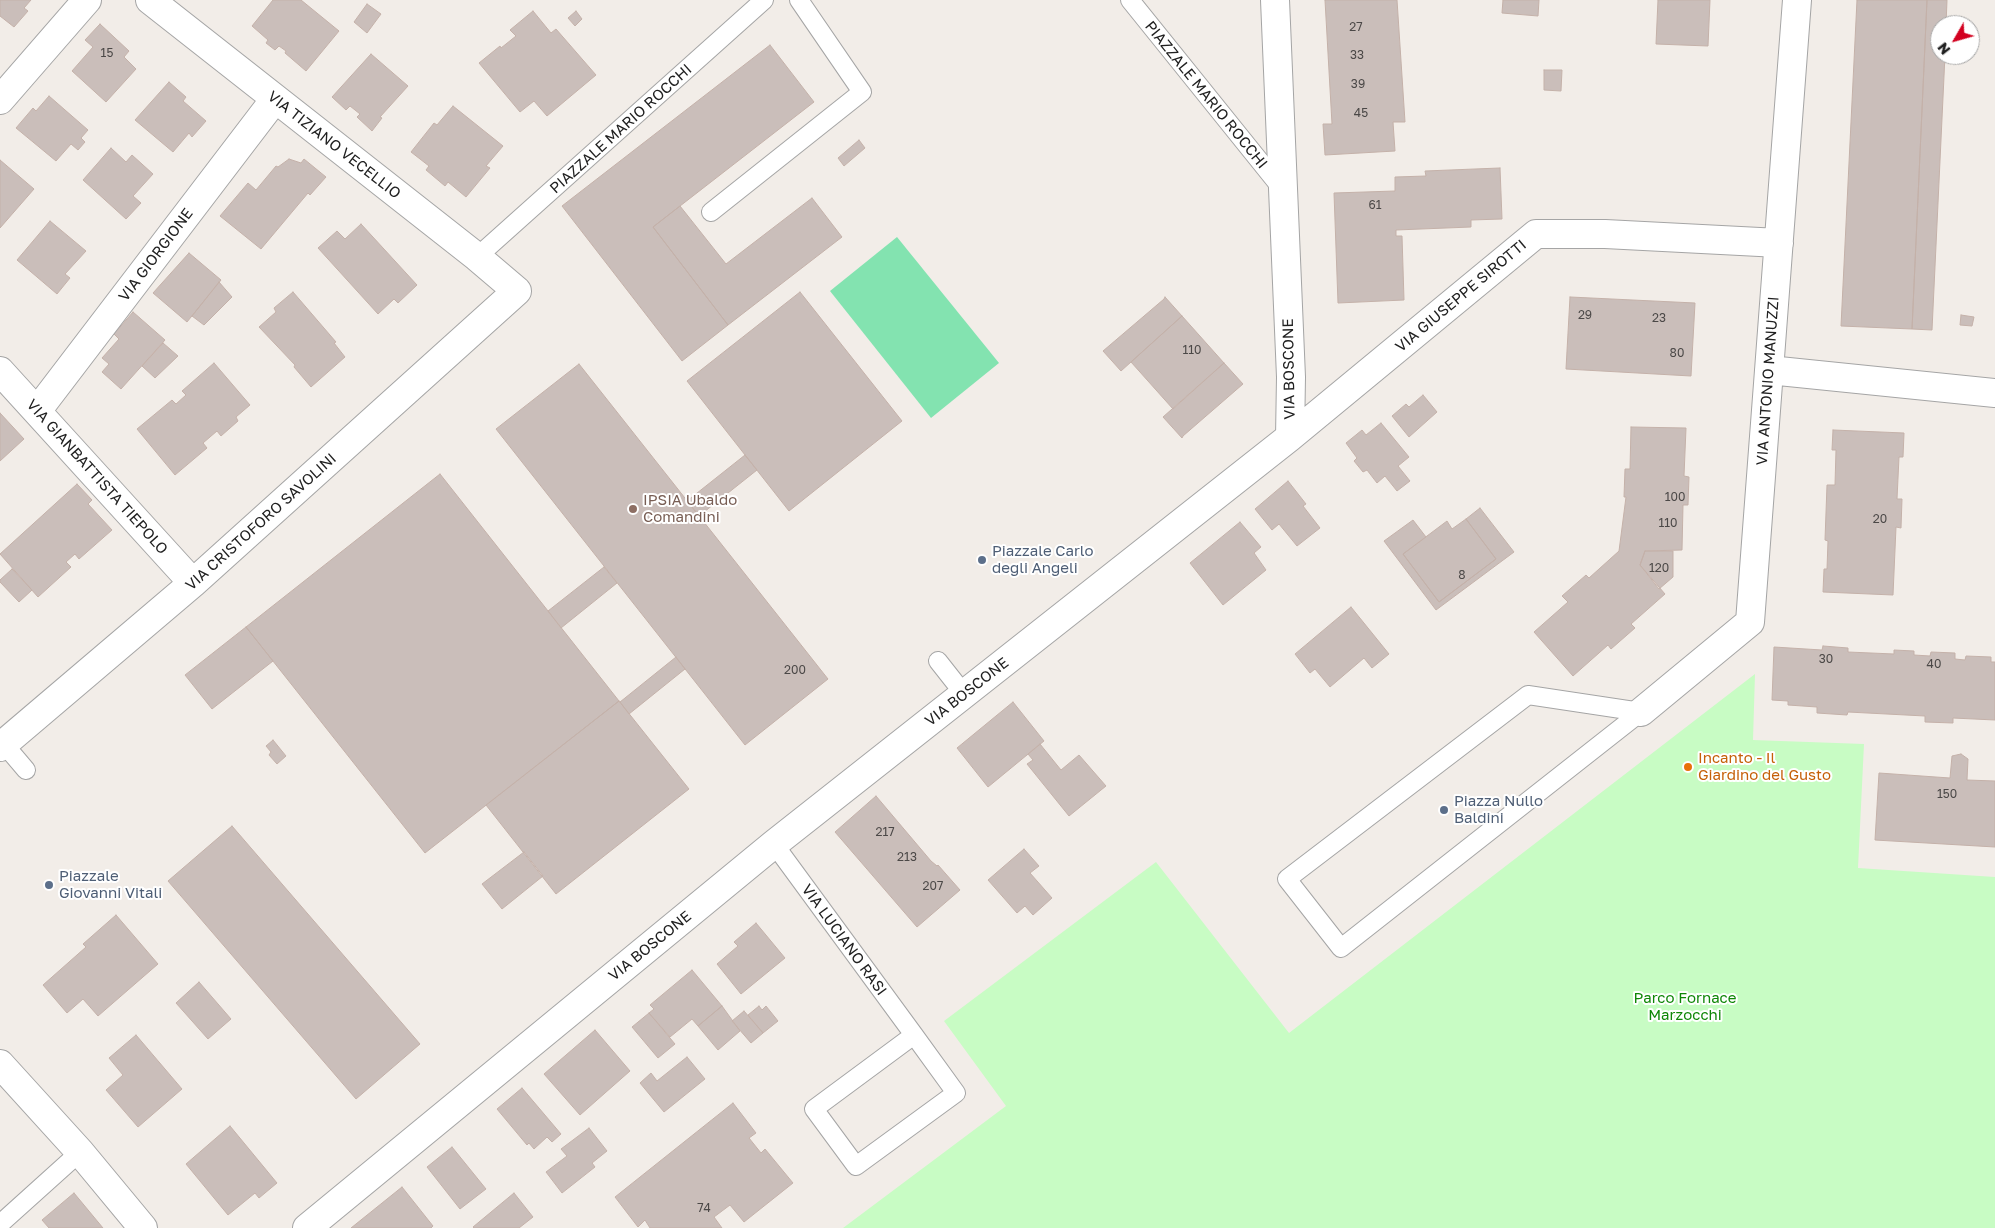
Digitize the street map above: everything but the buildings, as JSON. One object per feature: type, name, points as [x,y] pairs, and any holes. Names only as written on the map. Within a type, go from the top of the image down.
[{"type":"street","points":[[0,100],[87,0]]},
{"type":"street","name":"VIA TIZIANO VECELLIO","points":[[150,0],[477,257],[517,291]]},
{"type":"street","name":"VIA BOSCONE","points":[[307,1228],[774,844],[1290,437],[1291,377],[1275,0]]},
{"type":"street","name":"VIA ANTONIO MANUZZI","points":[[1641,712],[1750,622],[1797,0]]},
{"type":"street","name":"VIA GIORGIONE","points":[[37,411],[275,99]]},
{"type":"street","name":"VIA GIUSEPPE SIROTTI","points":[[1290,437],[1536,234],[1605,234],[1779,243]]},
{"type":"street","name":"VIA CRISTOFORO SAVOLINI","points":[[2,746],[193,583],[517,291]]},
{"type":"street","points":[[1769,370],[1995,394]]},
{"type":"street","name":"VIA GIANBATTISTA TIEPOLO","points":[[0,371],[193,583]]},
{"type":"street","points":[[0,1064],[80,1152],[144,1228]]},
{"type":"lane","name":"PIAZZALE MARIO ROCCHI","points":[[477,257],[764,0]]},
{"type":"lane","points":[[711,212],[862,92],[799,0]]},
{"type":"lane","name":"PIAZZALE MARIO ROCCHI","points":[[1130,0],[1283,191]]},
{"type":"lane","points":[[938,661],[964,694]]},
{"type":"lane","points":[[1528,695],[1641,712],[1341,948],[1287,879],[1528,695]]},
{"type":"lane","points":[[2,746],[26,770]]},
{"type":"lane","name":"VIA LUCIANO RASI","points":[[774,844],[914,1035],[956,1093],[856,1166],[814,1109],[914,1035]]},
{"type":"lane","points":[[0,1224],[80,1152]]},
{"type":"green space","points":[[897,237],[999,363],[931,418],[830,291]]},
{"type":"green space","name":"Parco Fornace Marzocchi","points":[[1755,674],[1753,740],[1864,744],[1858,868],[1995,877],[1995,1228],[843,1228],[1006,1106],[944,1021],[1156,862],[1289,1033]]},
{"type":"place","name":"IPSIA Ubaldo Comandini","points":[[633,509]]},
{"type":"place","name":"Piazzale Carlo degli Angeli","points":[[982,560]]},
{"type":"place","name":"Incanto - Il Giardino del Gusto","points":[[1688,767]]},
{"type":"place","name":"Piazza Nullo Baldini","points":[[1444,810]]},
{"type":"place","name":"Piazzale Giovanni Vitali","points":[[49,885]]}]
